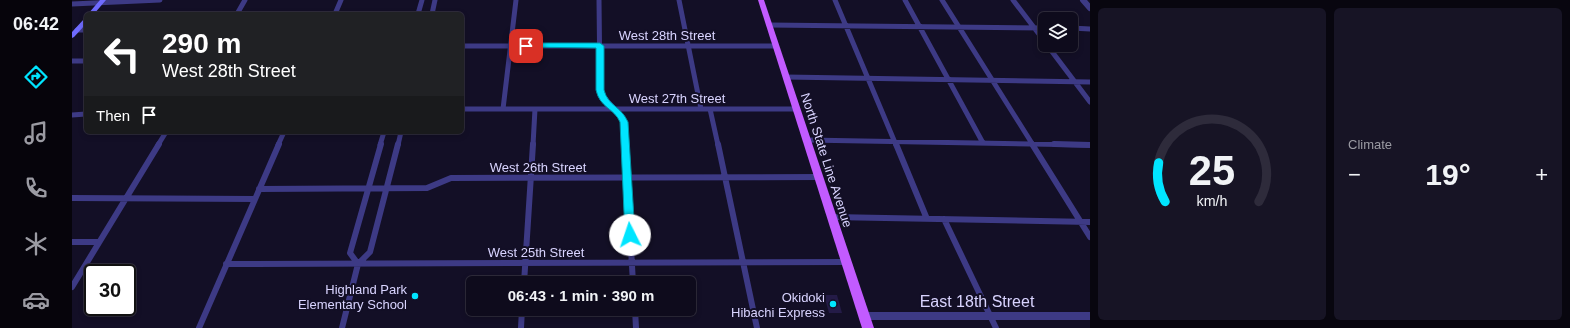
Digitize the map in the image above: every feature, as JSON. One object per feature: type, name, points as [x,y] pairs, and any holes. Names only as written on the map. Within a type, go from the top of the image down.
[{"type":"main road","name":"North State Line Avenue","points":[[761,0],[868,328]]},
{"type":"main road","points":[[93,12],[102,2]]},
{"type":"main road","points":[[72,36],[84,22]]},
{"type":"street","points":[[72,4],[160,0]]},
{"type":"street","points":[[238,12],[245,0]]},
{"type":"street","points":[[336,12],[342,0]]},
{"type":"street","points":[[419,12],[422,0]]},
{"type":"street","points":[[432,12],[435,0]]},
{"type":"street","points":[[503,109],[516,0]]},
{"type":"street","points":[[598,0],[600,90],[604,101],[621,115],[624,122],[633,276]]},
{"type":"street","points":[[679,0],[701,109]]},
{"type":"street","points":[[835,0],[928,219]]},
{"type":"street","points":[[905,0],[983,143]]},
{"type":"street","points":[[942,0],[1090,237]]},
{"type":"street","points":[[1013,0],[1038,33]]},
{"type":"street","points":[[1083,0],[1090,7]]},
{"type":"street","points":[[769,25],[1038,28]]},
{"type":"street","points":[[1078,28],[1090,29]]},
{"type":"street","points":[[78,30],[84,30]]},
{"type":"street","name":"West 28th Street","points":[[464,46],[776,46]]},
{"type":"street","points":[[1052,52],[1090,102]]},
{"type":"street","points":[[72,61],[84,61]]},
{"type":"street","points":[[786,77],[1090,82]]},
{"type":"street","name":"West 27th Street","points":[[464,109],[797,109]]},
{"type":"street","points":[[524,276],[534,109]]},
{"type":"street","points":[[710,109],[757,328]]},
{"type":"street","points":[[72,114],[84,114]]},
{"type":"street","points":[[72,287],[165,134]]},
{"type":"street","points":[[199,328],[283,134]]},
{"type":"street","points":[[358,264],[350,253],[383,134]]},
{"type":"street","points":[[342,328],[358,264],[370,252],[400,134]]},
{"type":"street","points":[[807,140],[1090,144]]},
{"type":"street","name":"West 26th Street","points":[[259,189],[427,188],[451,178],[819,177]]},
{"type":"street","points":[[72,198],[255,199]]},
{"type":"street","points":[[832,218],[1090,222]]},
{"type":"street","points":[[944,219],[996,328]]},
{"type":"street","points":[[72,242],[98,242]]},
{"type":"street","name":"West 25th Street","points":[[226,264],[632,264],[847,262]]},
{"type":"street","points":[[521,328],[522,316]]},
{"type":"street","points":[[635,316],[636,328]]},
{"type":"street","name":"East 18th Street","points":[[864,316],[1090,316]]},
{"type":"building","name":"Okidoki Hibachi Express","points":[[824,295],[837,295],[842,313],[829,313]]},
{"type":"place","name":"Highland Park Elementary School","points":[[415,296]]},
{"type":"place","name":"Okidoki Hibachi Express","points":[[833,304]]},
{"type":"route","points":[[526,46],[600,46],[600,90],[604,101],[621,115],[624,122],[630,235]]}]
